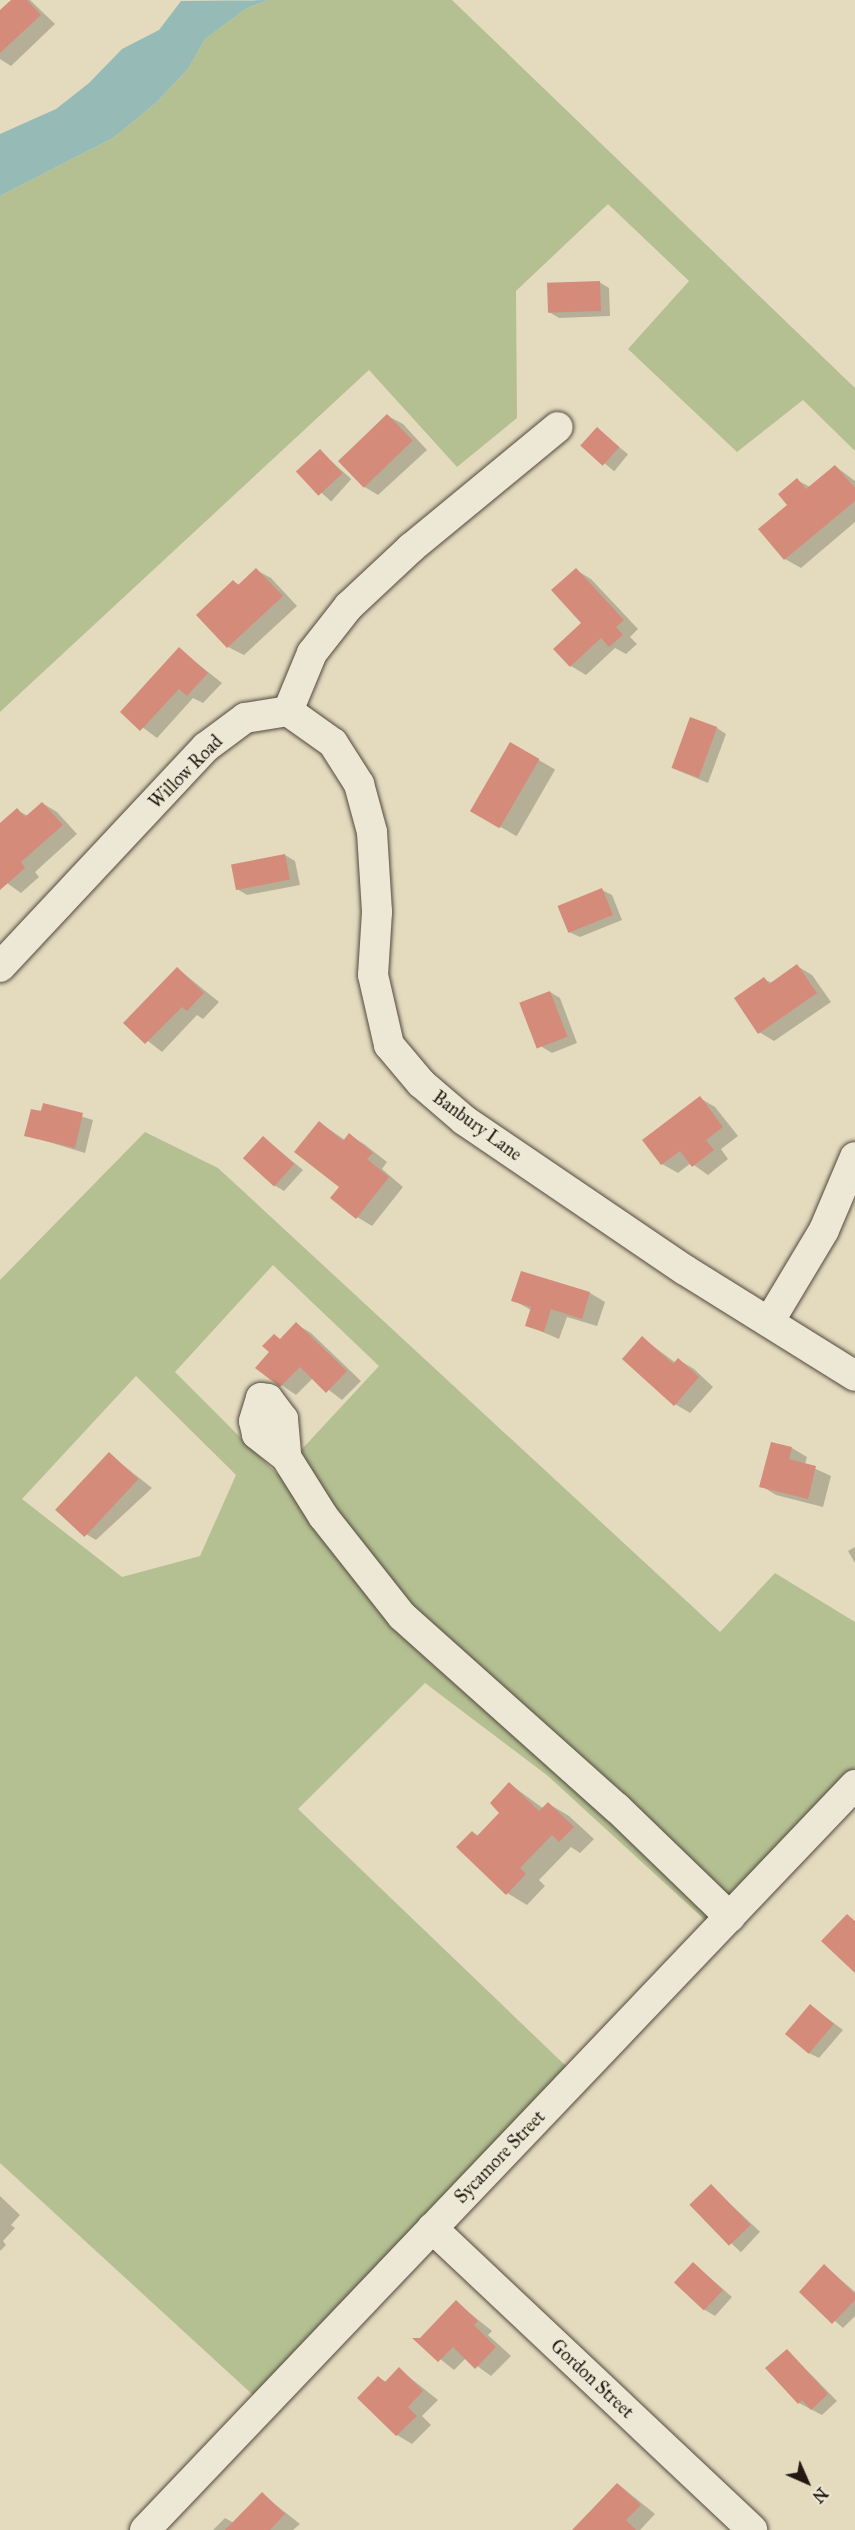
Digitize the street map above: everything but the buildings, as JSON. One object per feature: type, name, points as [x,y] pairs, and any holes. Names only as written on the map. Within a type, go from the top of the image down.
[{"type":"street","points":[[288,711],[312,652],[349,606],[411,548],[558,427]]},
{"type":"street","name":"Willow Road","points":[[0,967],[206,747],[245,718],[288,711]]},
{"type":"street","name":"Banbury Lane","points":[[288,711],[333,743],[359,784],[372,832],[377,912],[373,975],[389,1046],[421,1083],[464,1120],[685,1270],[855,1376]]},
{"type":"street","points":[[769,1322],[824,1230],[855,1157]]},
{"type":"street","points":[[286,1457],[323,1516],[402,1616],[617,1808],[730,1917]]},
{"type":"street","name":"Sycamore Street","points":[[145,2530],[730,1917],[851,1798]]},
{"type":"street","name":"Gordon Street","points":[[432,2228],[752,2530]]},
{"type":"green space","points":[[269,0],[452,0],[855,388],[855,451],[803,400],[737,452],[628,349],[689,281],[608,204],[516,291],[517,418],[457,467],[369,370],[0,712],[0,196],[113,138],[156,103],[188,69],[205,39],[247,8]]},
{"type":"green space","points":[[145,1132],[218,1168],[720,1632],[775,1573],[855,1622],[855,1767],[706,1921],[548,1776],[425,1683],[298,1809],[567,2067],[253,2395],[0,2163],[0,1280]],"holes":[[[273,1265],[379,1366],[278,1475],[175,1372]],[[136,1376],[236,1475],[200,1556],[122,1577],[22,1499]]]},
{"type":"water","points":[[269,0],[247,8],[205,39],[188,69],[156,103],[113,138],[0,196],[0,134],[56,109],[89,83],[122,49],[159,30],[181,1]]}]
